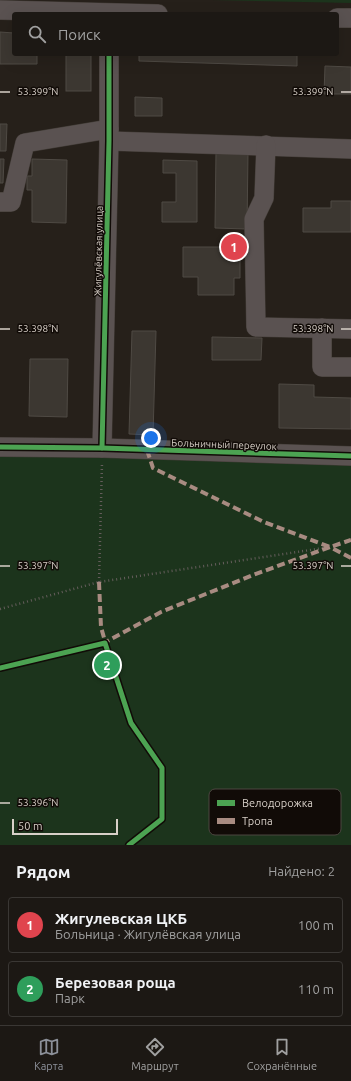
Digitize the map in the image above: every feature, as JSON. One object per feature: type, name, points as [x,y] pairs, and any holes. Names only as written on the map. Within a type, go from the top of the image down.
[{"type":"street","points":[[0,10],[108,9],[138,12]]},
{"type":"street","points":[[339,18],[351,18]]},
{"type":"street","name":"Жигулёвская улица","points":[[102,448],[109,135],[109,56]]},
{"type":"street","points":[[0,202],[11,202],[26,143],[109,135],[266,146],[351,148]]},
{"type":"street","points":[[266,146],[264,198],[254,219],[256,326],[351,329]]},
{"type":"street","points":[[322,328],[322,367],[351,367]]},
{"type":"street","name":"Больничный переулок","points":[[0,447],[102,448],[351,456]]},
{"type":"path","points":[[99,582],[102,471]]},
{"type":"path","points":[[0,609],[99,582],[330,547]]},
{"type":"green space","points":[[212,0],[351,0],[351,3]]},
{"type":"green space","points":[[0,438],[351,448],[351,845],[0,845]]},
{"type":"building","points":[[0,32],[12,33],[12,56],[37,56],[37,64],[0,64]]},
{"type":"building","points":[[66,56],[91,56],[91,91],[66,91]]},
{"type":"building","points":[[139,56],[297,56],[297,66],[139,61]]},
{"type":"building","points":[[325,66],[351,67],[351,94],[324,94]]},
{"type":"building","points":[[135,97],[162,98],[162,116],[135,116]]},
{"type":"building","points":[[0,124],[7,124],[6,151],[0,151]]},
{"type":"building","points":[[216,151],[248,152],[247,229],[215,228]]},
{"type":"building","points":[[0,159],[4,159],[3,183],[0,183]]},
{"type":"building","points":[[32,159],[67,160],[66,223],[32,222],[32,190],[27,190],[27,176],[32,176]]},
{"type":"building","points":[[163,160],[197,161],[197,222],[162,222],[162,202],[176,202],[176,173],[163,173]]},
{"type":"building","points":[[331,201],[351,201],[351,232],[303,232],[303,208],[331,208]]},
{"type":"building","points":[[183,247],[240,247],[240,278],[234,278],[234,295],[198,295],[198,277],[183,277]]},
{"type":"building","points":[[132,331],[156,331],[153,435],[129,434]]},
{"type":"building","points":[[212,337],[262,338],[261,360],[212,360]]},
{"type":"building","points":[[30,359],[68,359],[67,417],[29,416]]},
{"type":"building","points":[[279,384],[314,385],[314,397],[351,398],[351,429],[279,428]]},
{"type":"marked path","points":[[147,450],[153,468],[264,522],[330,547],[351,540]]},
{"type":"marked path","points":[[102,644],[161,612],[253,575],[330,547],[351,558]]},
{"type":"marked path","points":[[99,582],[101,627],[106,645]]},
{"type":"cycle path","points":[[102,448],[109,141],[109,56]]},
{"type":"cycle path","points":[[0,447],[102,448],[351,456]]},
{"type":"cycle path","points":[[0,668],[105,643],[131,723],[162,768],[162,819],[129,845]]},
{"type":"place","name":"Жигулевская ЦКБ","points":[[234,247]]},
{"type":"place","name":"Березовая роща","points":[[107,665]]}]
